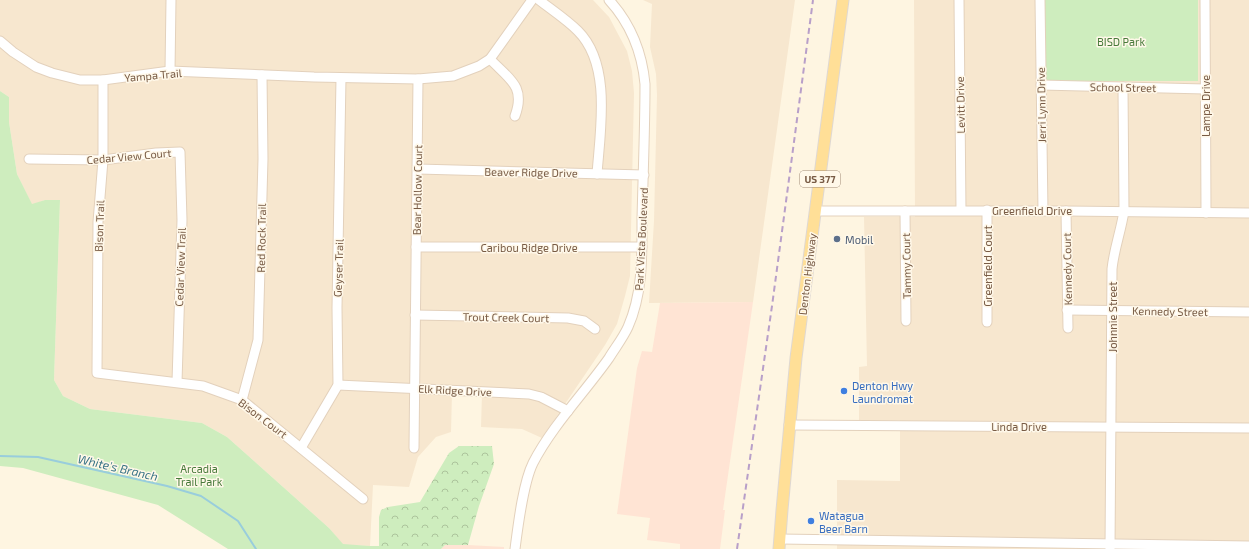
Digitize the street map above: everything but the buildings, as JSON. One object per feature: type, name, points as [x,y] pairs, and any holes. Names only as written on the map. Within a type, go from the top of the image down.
[{"type":"main road","name":"Denton Highway","points":[[779,544],[796,358],[843,0]]},
{"type":"street","points":[[170,71],[171,0]]},
{"type":"street","points":[[414,79],[453,76],[479,66],[490,59],[532,0]]},
{"type":"street","points":[[539,0],[578,31],[590,48],[596,63],[601,98],[598,174]]},
{"type":"street","name":"Park Vista Boulevard","points":[[514,549],[525,487],[532,465],[568,411],[597,375],[628,328],[635,308],[640,283],[644,175],[645,84],[643,65],[640,50],[634,36],[626,21],[610,0]]},
{"type":"street","name":"Levitt Drive","points":[[959,0],[961,210]]},
{"type":"street","name":"Jerri Lynn Drive","points":[[1040,0],[1043,210]]},
{"type":"street","name":"Lampe Drive","points":[[1205,0],[1206,212]]},
{"type":"street","name":"Yampa Trail","points":[[0,41],[13,52],[36,67],[52,73],[80,80],[103,80],[170,71],[341,78],[414,79]]},
{"type":"street","points":[[490,59],[517,88],[520,102],[515,116]]},
{"type":"street","name":"Red Rock Trail","points":[[242,400],[258,340],[263,159],[262,75]]},
{"type":"street","name":"Geyser Trail","points":[[338,385],[337,308],[341,78]]},
{"type":"street","name":"Bear Hollow Court","points":[[414,79],[418,169],[414,448]]},
{"type":"street","name":"Bison Trail","points":[[97,372],[98,222],[102,160],[103,80]]},
{"type":"street","name":"School Street","points":[[1041,85],[1205,89]]},
{"type":"street","name":"Johnnie Street","points":[[1110,546],[1110,427],[1113,259],[1124,211],[1123,87]]},
{"type":"street","name":"Cedar View Court","points":[[29,159],[102,160],[156,153],[180,152]]},
{"type":"street","name":"Cedar View Trail","points":[[177,382],[182,220],[180,152]]},
{"type":"street","name":"Beaver Ridge Drive","points":[[418,169],[644,175]]},
{"type":"street","name":"Greenfield Court","points":[[987,210],[987,322]]},
{"type":"street","name":"Greenfield Drive","points":[[815,211],[1066,210],[1249,213]]},
{"type":"street","name":"Kennedy Court","points":[[1066,210],[1068,328]]},
{"type":"street","name":"Tammy Court","points":[[905,211],[906,321]]},
{"type":"street","name":"Caribou Ridge Drive","points":[[416,247],[642,247]]},
{"type":"street","name":"Kennedy Street","points":[[1067,310],[1249,312]]},
{"type":"street","name":"Trout Creek Court","points":[[415,315],[568,318],[584,321],[595,329]]},
{"type":"street","name":"Bison Court","points":[[97,372],[203,386],[242,400],[363,499]]},
{"type":"street","points":[[301,448],[338,385]]},
{"type":"street","name":"Elk Ridge Drive","points":[[338,385],[529,394],[541,397],[568,411]]},
{"type":"street","name":"Linda Drive","points":[[789,424],[1249,428]]},
{"type":"street","points":[[779,544],[1249,546]]},
{"type":"shaded area","points":[[0,0],[593,0],[609,17],[627,51],[632,71],[634,93],[630,276],[617,324],[605,345],[542,438],[522,429],[481,427],[482,394],[452,393],[451,432],[436,437],[418,457],[409,487],[373,485],[370,546],[343,545],[329,528],[227,437],[202,423],[90,409],[63,396],[54,380],[60,200],[45,200],[32,205],[17,174],[9,122],[9,97],[0,91]]},
{"type":"shaded area","points":[[643,0],[795,0],[753,302],[649,303],[654,221],[657,95],[656,74],[650,47],[652,4]]},
{"type":"shaded area","points":[[914,0],[1044,0],[1198,81],[1198,0],[1249,0],[1249,549],[837,549],[837,480],[900,481],[900,420],[859,421],[859,367],[867,366],[864,217],[915,217]]},
{"type":"shaded area","points":[[753,302],[723,510],[725,510],[720,549],[680,549],[680,544],[647,540],[650,518],[617,514],[637,368],[642,351],[652,352],[660,303]]},
{"type":"shaded area","points":[[445,545],[504,547],[504,549],[441,549]]},
{"type":"green space","name":"BISD Park","points":[[1044,0],[1198,0],[1198,81],[1044,81]]},
{"type":"green space","name":"Arcadia Trail Park","points":[[0,91],[9,97],[9,122],[17,174],[32,204],[45,200],[60,200],[54,380],[63,396],[90,409],[202,423],[227,437],[329,528],[343,544],[370,546],[370,549],[228,549],[158,505],[23,468],[0,466]]},
{"type":"green space","points":[[459,446],[492,446],[494,464],[479,506],[468,545],[445,545],[441,549],[370,549],[370,546],[379,546],[379,517],[381,510],[388,507],[420,502],[449,453]]},
{"type":"waterway","name":"White's Branch","points":[[0,456],[38,457],[167,486],[201,496],[238,521],[256,549]]},
{"type":"railway","points":[[737,549],[772,306],[813,0]]},
{"type":"place","name":"Mobil","points":[[837,239]]},
{"type":"place","name":"Denton Hwy Laundromat","points":[[844,391]]},
{"type":"place","name":"Watagua Beer Barn","points":[[811,521]]}]
